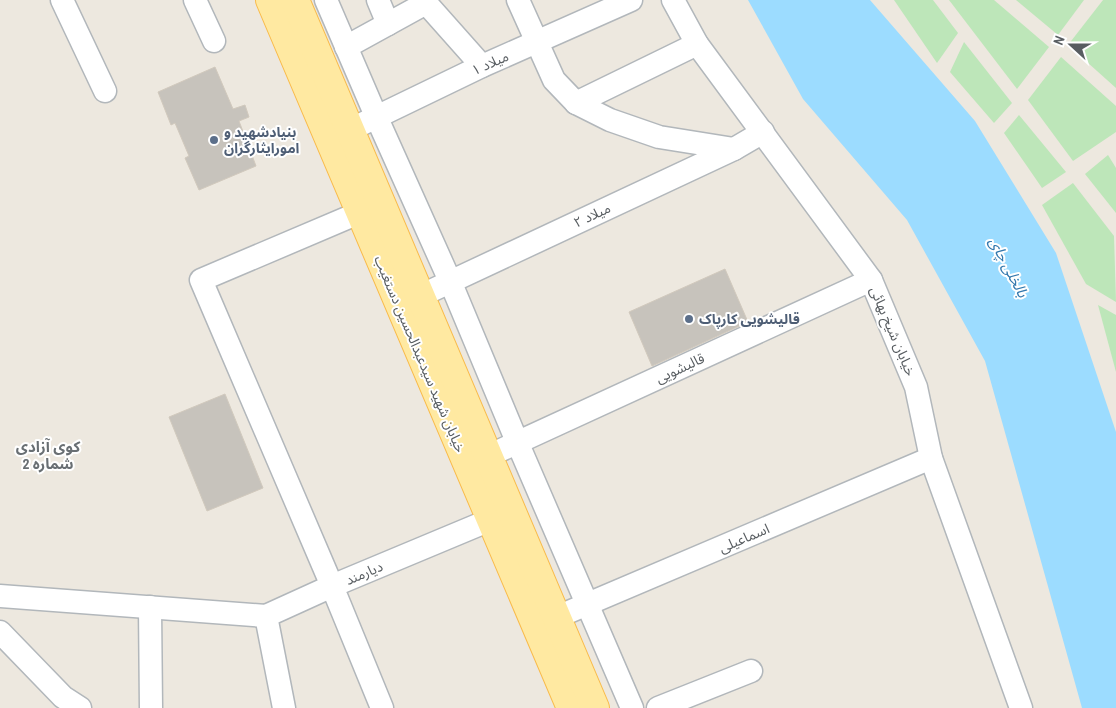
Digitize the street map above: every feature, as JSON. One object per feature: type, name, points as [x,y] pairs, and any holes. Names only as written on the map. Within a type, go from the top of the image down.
[{"type":"main road","name":"خیابان شهید سیدعبدالحسین دستغیب","points":[[270,0],[571,708]]},
{"type":"main road","name":"خیابان شهید سیدعبدالحسین دستغیب","points":[[295,0],[595,708]]},
{"type":"street","points":[[62,0],[105,91]]},
{"type":"street","points":[[195,0],[214,41]]},
{"type":"street","points":[[326,0],[450,281],[632,708]]},
{"type":"street","points":[[378,0],[388,24]]},
{"type":"street","points":[[518,0],[554,80],[576,103],[610,120],[659,137],[734,149]]},
{"type":"street","name":"میلاد ۱","points":[[350,130],[482,66],[631,0]]},
{"type":"street","name":"خیابان شیخ بهائی","points":[[673,0],[697,44],[871,280],[916,387],[931,458],[1021,708]]},
{"type":"street","points":[[346,47],[426,3],[482,66]]},
{"type":"street","points":[[576,103],[697,44]]},
{"type":"street","name":"میلاد ۲","points":[[420,296],[734,149],[763,132]]},
{"type":"street","points":[[0,596],[266,616],[332,586],[201,280],[361,212]]},
{"type":"street","name":"قالیشویی","points":[[488,456],[518,444],[871,280]]},
{"type":"street","name":"اسماعیلی","points":[[557,617],[931,458]]},
{"type":"street","name":"دیارمند","points":[[382,708],[332,586],[490,520]]},
{"type":"street","points":[[150,608],[151,708]]},
{"type":"street","points":[[266,616],[284,708]]},
{"type":"street","points":[[0,632],[66,704]]},
{"type":"street","points":[[658,708],[751,671]]},
{"type":"green space","points":[[894,0],[933,0],[958,33],[937,63]]},
{"type":"green space","points":[[949,0],[994,0],[1049,47],[1017,89]]},
{"type":"green space","points":[[1016,0],[1084,0],[1058,35]]},
{"type":"green space","points":[[1103,0],[1116,0],[1116,88],[1068,45]]},
{"type":"green space","points":[[964,42],[1012,103],[994,123],[950,72]]},
{"type":"green space","points":[[1061,57],[1116,106],[1116,132],[1073,161],[1028,100]]},
{"type":"green space","points":[[1019,115],[1066,172],[1042,188],[1004,133]]},
{"type":"green space","points":[[1108,155],[1116,168],[1116,213],[1085,174]]},
{"type":"green space","points":[[1073,183],[1114,236],[1116,302],[1086,284],[1042,205]]},
{"type":"green space","points":[[1098,305],[1116,315],[1116,372]]},
{"type":"water","name":"بالخلی چای","points":[[748,0],[870,0],[975,121],[1056,253],[1116,432],[1116,708],[1082,708],[985,361],[907,220],[803,99]]},
{"type":"building","name":"بنیادشهید و امورایثارگران","points":[[215,67],[233,109],[245,105],[249,117],[239,121],[256,166],[199,190],[185,158],[189,156],[175,123],[171,125],[158,92]]},
{"type":"building","name":"قالیشویی کارپاک","points":[[725,269],[748,322],[652,366],[629,312]]},
{"type":"building","points":[[225,394],[263,488],[207,511],[169,417]]},
{"type":"place","name":"بنیادشهید و امورایثارگران","points":[[214,140]]},
{"type":"place","name":"قالیشویی کارپاک","points":[[689,319]]},
{"type":"district","name":"کوی آزادی شماره 2","points":[[48,454]]}]
